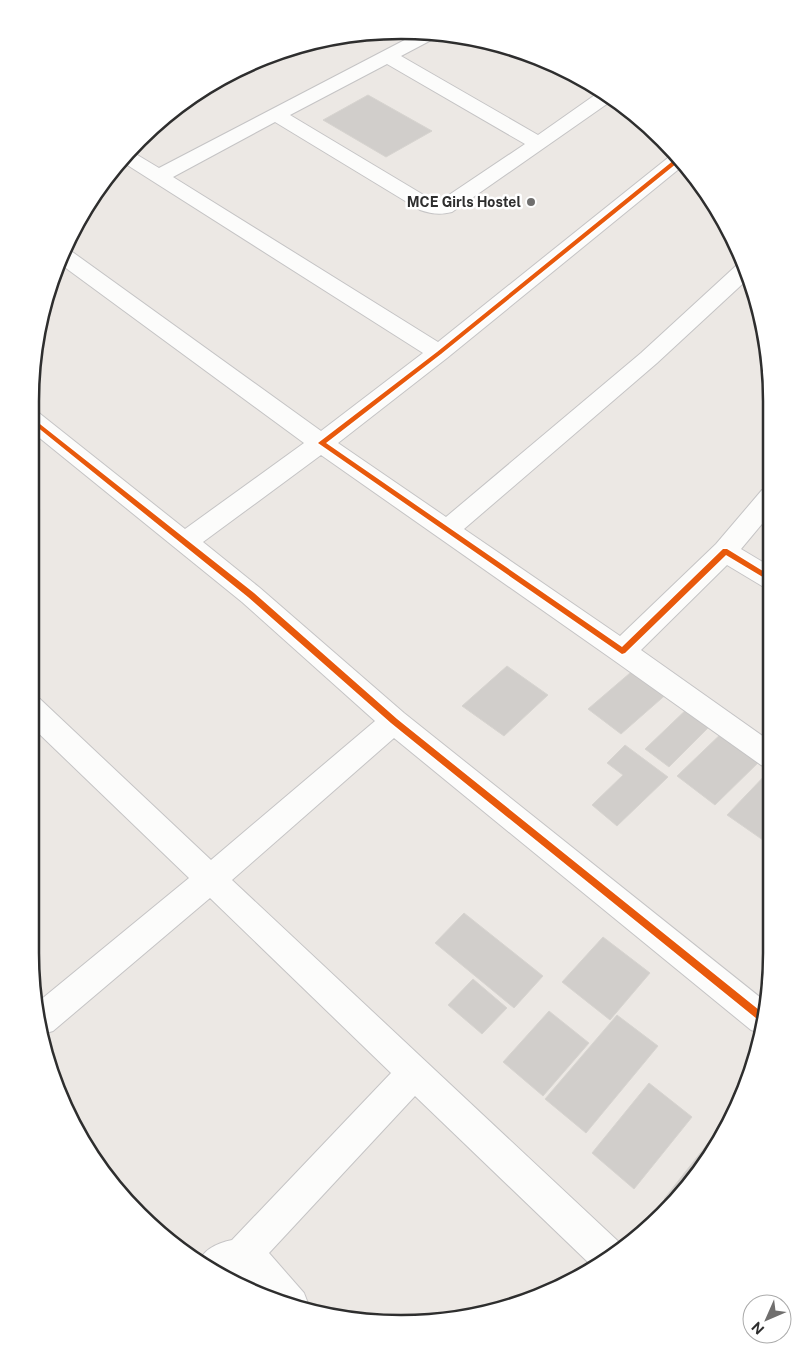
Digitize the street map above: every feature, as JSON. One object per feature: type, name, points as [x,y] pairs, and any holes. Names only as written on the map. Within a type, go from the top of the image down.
[{"type":"street","points":[[159,176],[418,40]]},
{"type":"street","points":[[387,56],[538,143]]},
{"type":"street","points":[[275,114],[427,206],[436,209],[445,208],[601,99]]},
{"type":"street","points":[[132,159],[439,353]]},
{"type":"street","points":[[184,542],[321,443],[439,353],[673,162]]},
{"type":"street","points":[[67,260],[321,443],[622,651],[763,751]]},
{"type":"street","points":[[447,530],[649,358],[740,274]]},
{"type":"street","points":[[39,424],[250,594],[394,720],[758,1015]]},
{"type":"street","points":[[622,651],[725,551],[763,506]]},
{"type":"street","points":[[725,551],[763,574]]},
{"type":"street","points":[[39,716],[604,1253]]},
{"type":"street","points":[[45,1017],[210,880],[394,720]]},
{"type":"street","points":[[227,1264],[414,1073]]},
{"type":"street","points":[[227,1264],[255,1265],[281,1295]]},
{"type":"building","points":[[368,95],[432,131],[386,157],[323,120]]},
{"type":"building","points":[[507,666],[548,695],[504,736],[462,706]]},
{"type":"building","points":[[637,667],[670,691],[621,734],[588,709]]},
{"type":"building","points":[[691,705],[715,721],[669,767],[645,749]]},
{"type":"building","points":[[726,729],[763,756],[715,805],[677,776]]},
{"type":"building","points":[[625,745],[668,777],[617,826],[592,805],[623,775],[607,763]]},
{"type":"building","points":[[763,777],[763,840],[727,815]]},
{"type":"building","points":[[464,913],[543,976],[514,1008],[435,943]]},
{"type":"building","points":[[603,937],[650,973],[610,1020],[562,982]]},
{"type":"building","points":[[473,979],[507,1008],[482,1034],[448,1005]]},
{"type":"building","points":[[549,1011],[589,1043],[543,1096],[503,1062]]},
{"type":"building","points":[[617,1015],[658,1046],[586,1133],[545,1099]]},
{"type":"building","points":[[649,1083],[692,1117],[634,1189],[592,1153]]},
{"type":"building","points":[[714,1136],[688,1174],[665,1200],[664,1199]]},
{"type":"cycle path","points":[[674,163],[439,353],[321,443],[622,651],[725,551],[763,574]]},
{"type":"cycle path","points":[[39,425],[251,595],[394,721],[758,1015]]},
{"type":"place","name":"MCE Girls Hostel","points":[[531,202]]}]
